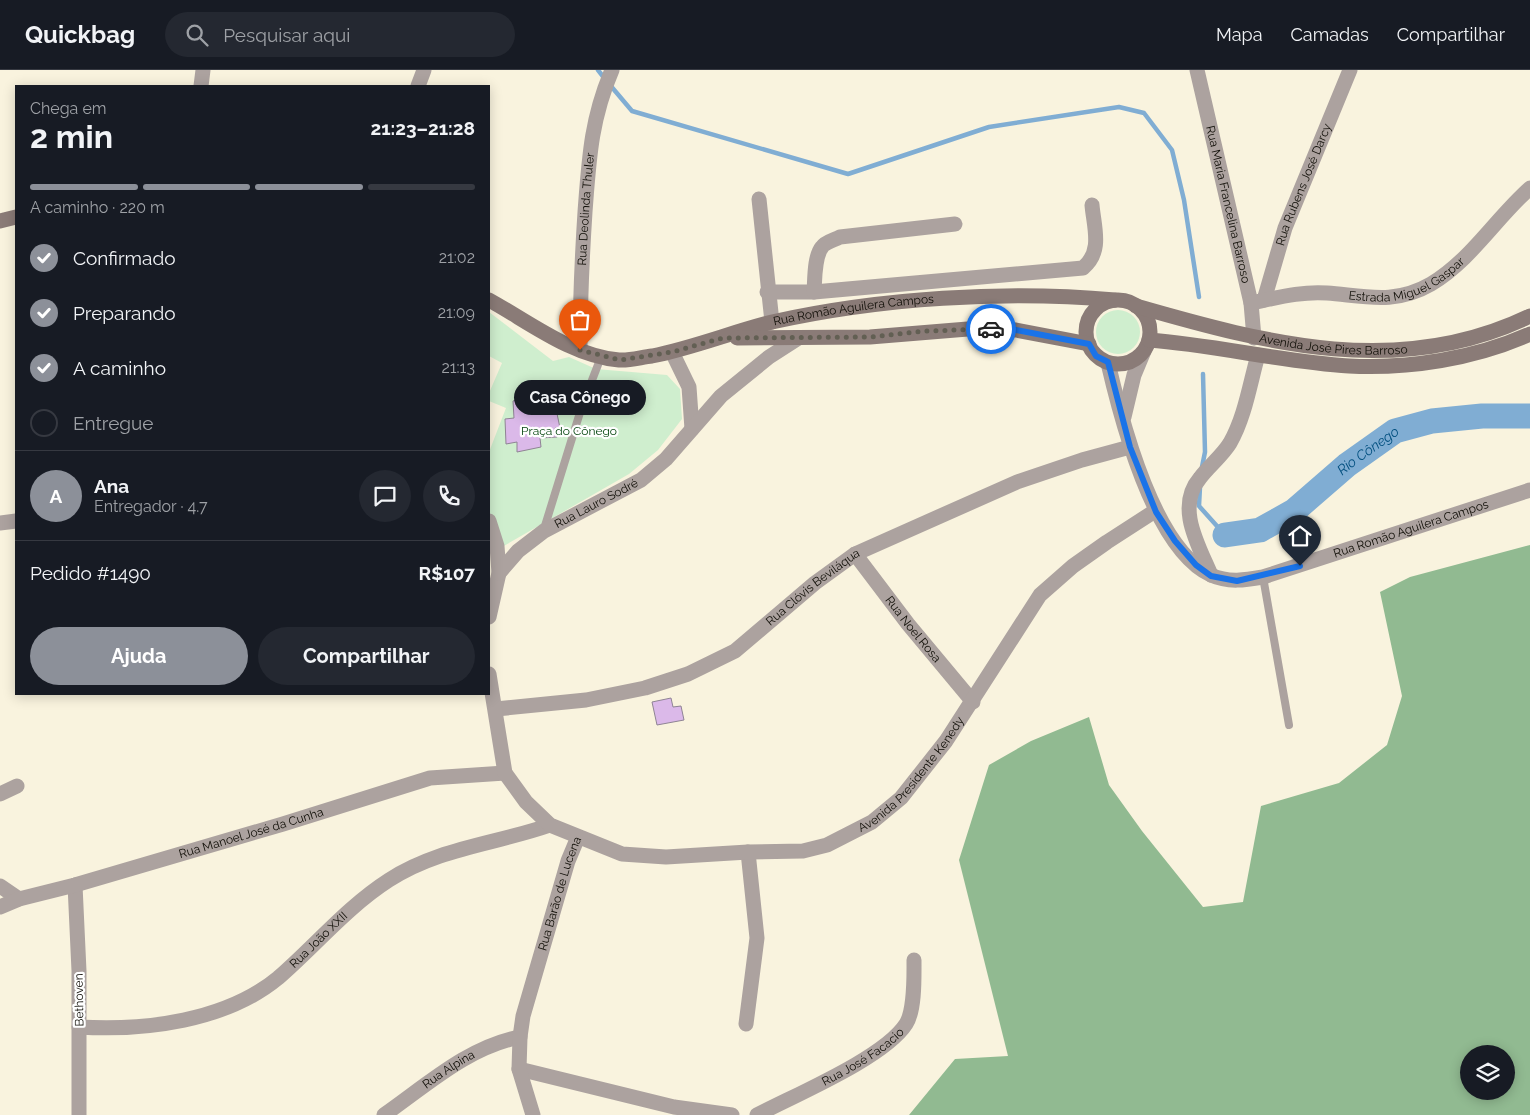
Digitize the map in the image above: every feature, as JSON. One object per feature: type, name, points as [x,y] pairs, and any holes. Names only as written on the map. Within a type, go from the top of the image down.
[{"type":"main road","points":[[0,221],[15,217]]},
{"type":"main road","name":"Rua Romão Aguilera Campos","points":[[723,338],[772,322],[849,309],[929,300],[1057,295],[1115,300]]},
{"type":"main road","points":[[1115,300],[1126,301],[1136,306],[1147,318],[1150,329],[1147,345],[1128,363],[1108,362],[1096,356],[1089,344],[1087,325],[1093,313],[1102,304],[1115,300]]},
{"type":"main road","points":[[490,301],[580,350],[600,357],[620,360],[672,352],[723,338]]},
{"type":"main road","name":"Avenida José Pires Barroso","points":[[1136,306],[1254,338],[1316,348],[1395,352],[1456,344],[1504,329],[1530,316]]},
{"type":"main road","name":"Rua Romão Aguilera Campos","points":[[723,338],[797,339],[870,337],[980,328],[1016,330],[1089,344]]},
{"type":"main road","name":"Avenida José Pires Barroso","points":[[1147,345],[1258,355],[1348,366],[1393,366],[1445,360],[1516,340],[1530,334]]},
{"type":"street","points":[[201,85],[203,70]]},
{"type":"street","points":[[418,85],[424,70]]},
{"type":"street","name":"Rua Deolinda Thuler","points":[[580,350],[580,286],[590,148],[600,99],[612,70]]},
{"type":"street","name":"Rua Maria Francelina Barroso","points":[[1197,70],[1258,301],[1254,338]]},
{"type":"street","name":"Rua Rubens José Darcy","points":[[1258,301],[1285,228],[1350,70]]},
{"type":"street","name":"Estrada Miguel Gaspar","points":[[1258,301],[1298,293],[1327,293],[1375,298],[1404,296],[1432,283],[1462,259],[1512,203],[1530,188]]},
{"type":"street","points":[[759,199],[767,292],[772,322]]},
{"type":"street","points":[[767,292],[814,292],[1083,268],[1092,260],[1096,250],[1092,205]]},
{"type":"street","points":[[814,292],[818,254],[822,246],[830,241],[840,237],[955,224]]},
{"type":"street","name":"Rua Lauro Sodré","points":[[499,573],[518,550],[544,531],[641,480],[666,459],[721,396],[769,357],[797,339]]},
{"type":"street","points":[[1124,417],[1134,375],[1147,345]]},
{"type":"street","points":[[672,352],[689,387],[692,429]]},
{"type":"street","points":[[1211,576],[1188,514],[1189,499],[1199,479],[1220,456],[1235,432],[1258,355]]},
{"type":"street","points":[[1108,362],[1115,395],[1124,417]]},
{"type":"street","name":"Rua Romão Aguilera Campos","points":[[1124,417],[1130,447],[1156,512],[1175,541],[1196,565],[1211,576],[1237,581],[1263,577],[1530,490]]},
{"type":"street","name":"Rua Clóvis Beviláqua","points":[[496,709],[586,700],[645,688],[688,674],[735,651],[815,583],[855,554],[1017,482],[1082,460],[1130,447]]},
{"type":"street","name":"Avenida Presidente Kenedy","points":[[578,838],[622,854],[666,857],[803,851],[828,845],[872,822],[901,798],[933,760],[973,702],[1040,594],[1100,547],[1156,512]]},
{"type":"street","points":[[0,523],[15,521]]},
{"type":"street","points":[[490,524],[497,546],[499,573],[490,610]]},
{"type":"street","name":"Rua Noel Rosa","points":[[855,554],[908,624],[973,702]]},
{"type":"street","name":"Rua Barão de Lucena","points":[[490,679],[505,773],[526,802],[550,825],[578,838],[568,861],[523,1016],[519,1069],[533,1115]]},
{"type":"street","name":"Rua Manoel José da Cunha","points":[[0,907],[19,899],[75,885],[430,778],[505,773]]},
{"type":"street","points":[[0,794],[17,786]]},
{"type":"street","name":"Rua João XXII","points":[[79,1027],[100,1028],[184,1020],[212,1014],[237,1004],[262,990],[278,977],[354,907],[389,880],[443,854],[525,834],[550,825]]},
{"type":"street","points":[[746,1024],[757,938],[748,852]]},
{"type":"street","name":"Bethoven","points":[[75,885],[79,1027],[79,1115]]},
{"type":"street","points":[[0,886],[19,899]]},
{"type":"street","name":"Rua José Facacio","points":[[757,1115],[855,1064],[888,1044],[907,1023],[913,992],[914,960]]},
{"type":"street","name":"Rua Alpina","points":[[384,1115],[473,1054],[491,1044],[520,1037]]},
{"type":"street","points":[[519,1069],[674,1107],[732,1115]]},
{"type":"lane","points":[[544,531],[577,421],[600,357]]},
{"type":"lane","points":[[1263,577],[1290,724]]},
{"type":"green space","points":[[1118,310],[1130,314],[1136,320],[1140,332],[1136,344],[1130,350],[1118,354],[1106,350],[1100,344],[1096,332],[1100,320],[1106,314]]},
{"type":"green space","name":"Praça do Cônego","points":[[490,313],[553,361],[569,357],[596,369],[667,375],[680,389],[682,419],[658,450],[629,474],[502,547],[490,516],[490,449],[506,408],[490,401],[490,391],[502,363],[490,357]]},
{"type":"green space","points":[[1530,545],[1530,1115],[909,1115],[955,1059],[1008,1056],[959,860],[989,765],[1031,741],[1089,717],[1109,785],[1142,831],[1203,907],[1243,902],[1261,806],[1339,783],[1387,745],[1402,696],[1380,592],[1410,577]]},
{"type":"building","points":[[526,396],[539,398],[539,406],[555,404],[560,428],[555,428],[557,437],[540,438],[541,447],[517,452],[517,442],[506,444],[505,419],[514,418],[513,401]]},
{"type":"building","points":[[671,698],[673,707],[681,706],[684,720],[657,725],[652,702]]},
{"type":"waterway","points":[[598,70],[605,79]]},
{"type":"waterway","points":[[610,85],[632,111],[848,174],[989,127],[1119,107],[1144,113],[1172,150],[1184,200],[1199,297]]},
{"type":"waterway","points":[[1202,467],[1205,452],[1203,374]]},
{"type":"waterway","name":"Rio Cônego","points":[[1225,535],[1260,530],[1294,511],[1347,465],[1395,431],[1432,421],[1482,416],[1530,416]]},
{"type":"waterway","points":[[1200,487],[1199,506],[1225,535]]},
{"type":"way so far","points":[[580,350],[600,357],[620,360],[672,352],[723,338],[797,339],[870,337],[924,331],[991,329]]},
{"type":"place","name":"Casa Cônego","points":[[580,350]]},
{"type":"route","points":[[991,329],[1016,330],[1089,344],[1096,356],[1108,362],[1115,395],[1124,417],[1130,447],[1156,512],[1175,541],[1196,565],[1211,576],[1237,581],[1263,577],[1300,566]]}]
